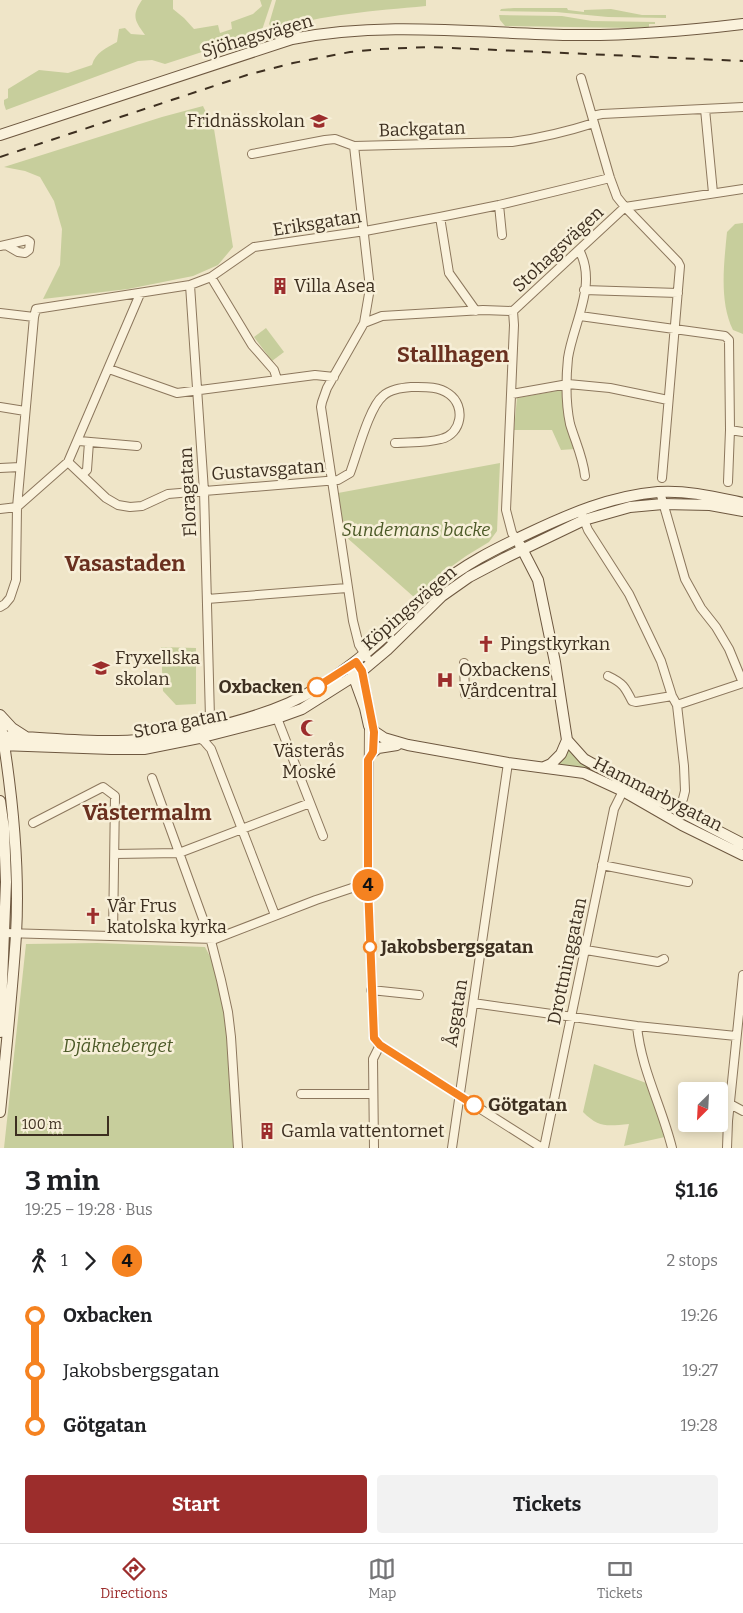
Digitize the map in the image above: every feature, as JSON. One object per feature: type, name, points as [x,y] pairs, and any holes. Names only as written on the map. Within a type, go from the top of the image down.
[{"type":"main road","name":"Sjöhagsvägen","points":[[0,136],[292,39],[318,34],[386,28],[568,35],[643,34],[743,24]]},
{"type":"main road","name":"Köpingsvägen","points":[[355,669],[364,654],[457,571],[516,539],[581,510],[622,497],[660,492],[692,493],[743,503]]},
{"type":"main road","name":"Köpingsvägen","points":[[355,669],[372,663],[455,586],[482,570],[584,520],[630,507],[663,504],[710,505],[743,511]]},
{"type":"main road","points":[[516,539],[524,549],[538,580],[555,662],[567,740],[561,754],[551,764],[544,767]]},
{"type":"main road","points":[[355,669],[360,697],[372,729]]},
{"type":"main road","name":"Stora gatan","points":[[25,742],[159,738],[274,709],[355,669]]},
{"type":"main road","name":"Stora gatan","points":[[1,741],[111,749],[144,749],[199,738],[277,718],[302,709],[332,691],[355,669]]},
{"type":"main road","points":[[332,691],[350,689],[360,697]]},
{"type":"main road","points":[[0,715],[25,742],[12,758],[11,777],[9,780]]},
{"type":"main road","points":[[0,719],[1,741],[9,780],[16,856],[16,933],[2,1060],[0,1112]]},
{"type":"main road","name":"Hammarbygatan","points":[[372,729],[394,741],[408,745],[508,763],[584,773],[625,787],[743,844]]},
{"type":"main road","name":"Hammarbygatan","points":[[567,740],[584,759],[682,825],[743,855]]},
{"type":"main road","name":"Hammarbygatan","points":[[370,756],[378,748],[388,745],[408,745]]},
{"type":"main road","points":[[0,756],[4,776],[9,780]]},
{"type":"main road","points":[[0,801],[5,854],[5,933],[0,1032]]},
{"type":"street","points":[[581,78],[617,197],[678,262],[680,271],[662,478]]},
{"type":"street","name":"Backgatan","points":[[252,154],[335,139],[354,146],[512,142],[555,134],[593,120],[602,114],[743,107]]},
{"type":"street","points":[[705,109],[713,194]]},
{"type":"street","points":[[354,146],[370,288],[364,323],[324,395],[322,407],[352,621],[359,645],[372,663]]},
{"type":"street","name":"Eriksgatan","points":[[0,313],[35,313],[190,285],[211,277],[254,248],[440,217],[610,178]]},
{"type":"street","name":"Stohagsvägen","points":[[364,323],[382,316],[513,311],[625,207],[743,189]]},
{"type":"street","points":[[499,205],[502,235]]},
{"type":"street","points":[[440,217],[449,273],[476,311]]},
{"type":"street","points":[[579,250],[585,264],[584,290],[580,316],[568,360],[568,408],[570,421],[584,463],[585,476]]},
{"type":"street","points":[[211,277],[252,344],[274,370],[277,379]]},
{"type":"street","name":"Floragatan","points":[[190,285],[204,491],[210,718],[208,727]]},
{"type":"street","points":[[584,290],[678,294]]},
{"type":"street","points":[[0,509],[17,507],[68,462],[79,441],[140,294]]},
{"type":"street","points":[[513,311],[512,394],[506,510],[512,533],[516,539]]},
{"type":"street","points":[[0,607],[10,598],[16,580],[17,507],[35,313]]},
{"type":"street","points":[[580,316],[725,336],[729,340],[730,430],[728,482]]},
{"type":"street","points":[[109,369],[177,393],[316,375],[334,377]]},
{"type":"street","points":[[512,394],[568,384],[610,388],[668,400]]},
{"type":"street","name":"Gustavsgatan","points":[[68,462],[106,498],[118,505],[130,507],[142,506],[168,494],[332,481],[344,478],[350,473],[370,414],[382,396],[392,390],[424,387],[442,390],[455,400],[460,418],[458,426],[450,435],[442,439],[395,443]]},
{"type":"street","points":[[0,407],[25,411]]},
{"type":"street","points":[[730,430],[743,432]]},
{"type":"street","points":[[79,441],[137,446]]},
{"type":"street","points":[[82,475],[87,470],[90,442]]},
{"type":"street","points":[[0,468],[20,467]]},
{"type":"street","points":[[660,492],[687,584],[700,608],[716,626],[729,649],[743,683],[677,705]]},
{"type":"street","points":[[581,510],[588,530],[635,606],[661,661],[672,696],[677,705],[684,766],[685,791],[683,799]]},
{"type":"street","points":[[207,599],[348,588]]},
{"type":"street","points":[[464,663],[465,694],[560,692]]},
{"type":"street","points":[[355,669],[372,729],[368,886],[374,1038],[380,1045],[543,1148]]},
{"type":"street","points":[[608,676],[618,680],[623,685],[629,692],[632,701],[672,696]]},
{"type":"street","points":[[277,718],[323,836]]},
{"type":"street","points":[[199,738],[211,749],[275,915]]},
{"type":"street","name":"Åsgatan","points":[[452,1148],[508,763]]},
{"type":"street","points":[[152,778],[210,939],[228,1012],[235,1078],[238,1148]]},
{"type":"street","points":[[33,823],[104,787],[115,796],[113,936]]},
{"type":"street","name":"Drottninggatan","points":[[543,1148],[614,809],[625,787]]},
{"type":"street","points":[[115,854],[179,853],[310,803]]},
{"type":"street","points":[[602,865],[688,882]]},
{"type":"street","points":[[5,933],[215,939],[275,915],[352,888],[368,886]]},
{"type":"street","points":[[586,950],[658,962],[664,959]]},
{"type":"street","points":[[728,1148],[730,1104],[743,975]]},
{"type":"street","points":[[371,990],[419,995]]},
{"type":"street","points":[[473,1003],[637,1026],[736,1036]]},
{"type":"street","points":[[637,1026],[641,1053],[665,1120],[672,1148]]},
{"type":"street","points":[[374,1148],[373,1058],[380,1045]]},
{"type":"street","points":[[301,1094],[373,1094]]},
{"type":"street","points":[[730,1104],[743,1111]]},
{"type":"green space","points":[[142,0],[173,0],[173,9],[194,29],[218,25],[220,33],[232,29],[231,22],[253,14],[262,6],[260,0],[272,0],[261,33],[165,64],[152,60],[138,61],[6,110],[4,100],[8,98],[8,89],[39,70],[68,73],[92,65],[98,54],[117,42],[119,29],[125,28],[131,34],[145,35],[137,22],[135,14]]},
{"type":"green space","points":[[276,0],[426,0],[426,6],[311,20],[274,30],[269,24]]},
{"type":"green space","points":[[567,8],[568,10],[584,12],[584,10],[611,9],[642,15],[666,15],[666,18],[500,11],[501,9]]},
{"type":"green space","points":[[499,15],[562,16],[592,21],[655,22],[655,24],[649,24],[649,27],[633,28],[505,26],[500,20]]},
{"type":"green space","points":[[203,106],[214,129],[233,247],[218,265],[193,276],[128,289],[43,299],[60,265],[62,229],[54,201],[40,177],[25,171],[4,167]]},
{"type":"green space","points":[[743,223],[743,334],[733,330],[726,307],[724,282],[727,232],[735,224]]},
{"type":"green space","points":[[266,328],[284,352],[272,361],[254,337]]},
{"type":"green space","points":[[562,390],[575,449],[561,450],[552,430],[514,430],[517,398]]},
{"type":"green space","name":"Sundemans backe","points":[[500,463],[497,531],[489,542],[441,574],[415,598],[345,536],[338,493]]},
{"type":"green space","points":[[161,647],[196,648],[196,704],[176,705],[163,691]]},
{"type":"green space","points":[[569,745],[613,778],[614,782],[591,772],[556,764]]},
{"type":"green space","name":"Djäkneberget","points":[[97,943],[205,947],[214,964],[226,1008],[235,1148],[4,1148],[26,944]]},
{"type":"green space","points":[[594,1064],[649,1084],[665,1137],[624,1146],[629,1124],[604,1125],[594,1121],[583,1112]]},
{"type":"railway","points":[[0,157],[247,75],[293,63],[350,52],[430,47],[743,61]]},
{"type":"bus line","name":"4","points":[[317,687],[356,662],[362,671],[374,732],[373,752],[368,760],[368,886],[374,1038],[380,1045],[474,1105]]},
{"type":"place","name":"Fridnässkolan","points":[[319,121]]},
{"type":"place","name":"Villa Asea","points":[[280,286]]},
{"type":"place","name":"Pingstkyrkan","points":[[486,644]]},
{"type":"place","name":"Fryxellska skolan","points":[[101,668]]},
{"type":"place","name":"Oxbackens Vårdcentral","points":[[445,680]]},
{"type":"place","name":"Oxbacken","points":[[317,687]]},
{"type":"place","name":"Västerås Moské","points":[[309,728]]},
{"type":"place","name":"Vår Frus katolska kyrka","points":[[93,916]]},
{"type":"place","name":"Jakobsbergsgatan","points":[[370,947]]},
{"type":"place","name":"Götgatan","points":[[474,1105]]},
{"type":"place","name":"Gamla vattentornet","points":[[267,1131]]},
{"type":"district","name":"Stallhagen","points":[[453,354]]},
{"type":"district","name":"Vasastaden","points":[[125,563]]},
{"type":"district","name":"Västermalm","points":[[147,812]]}]
